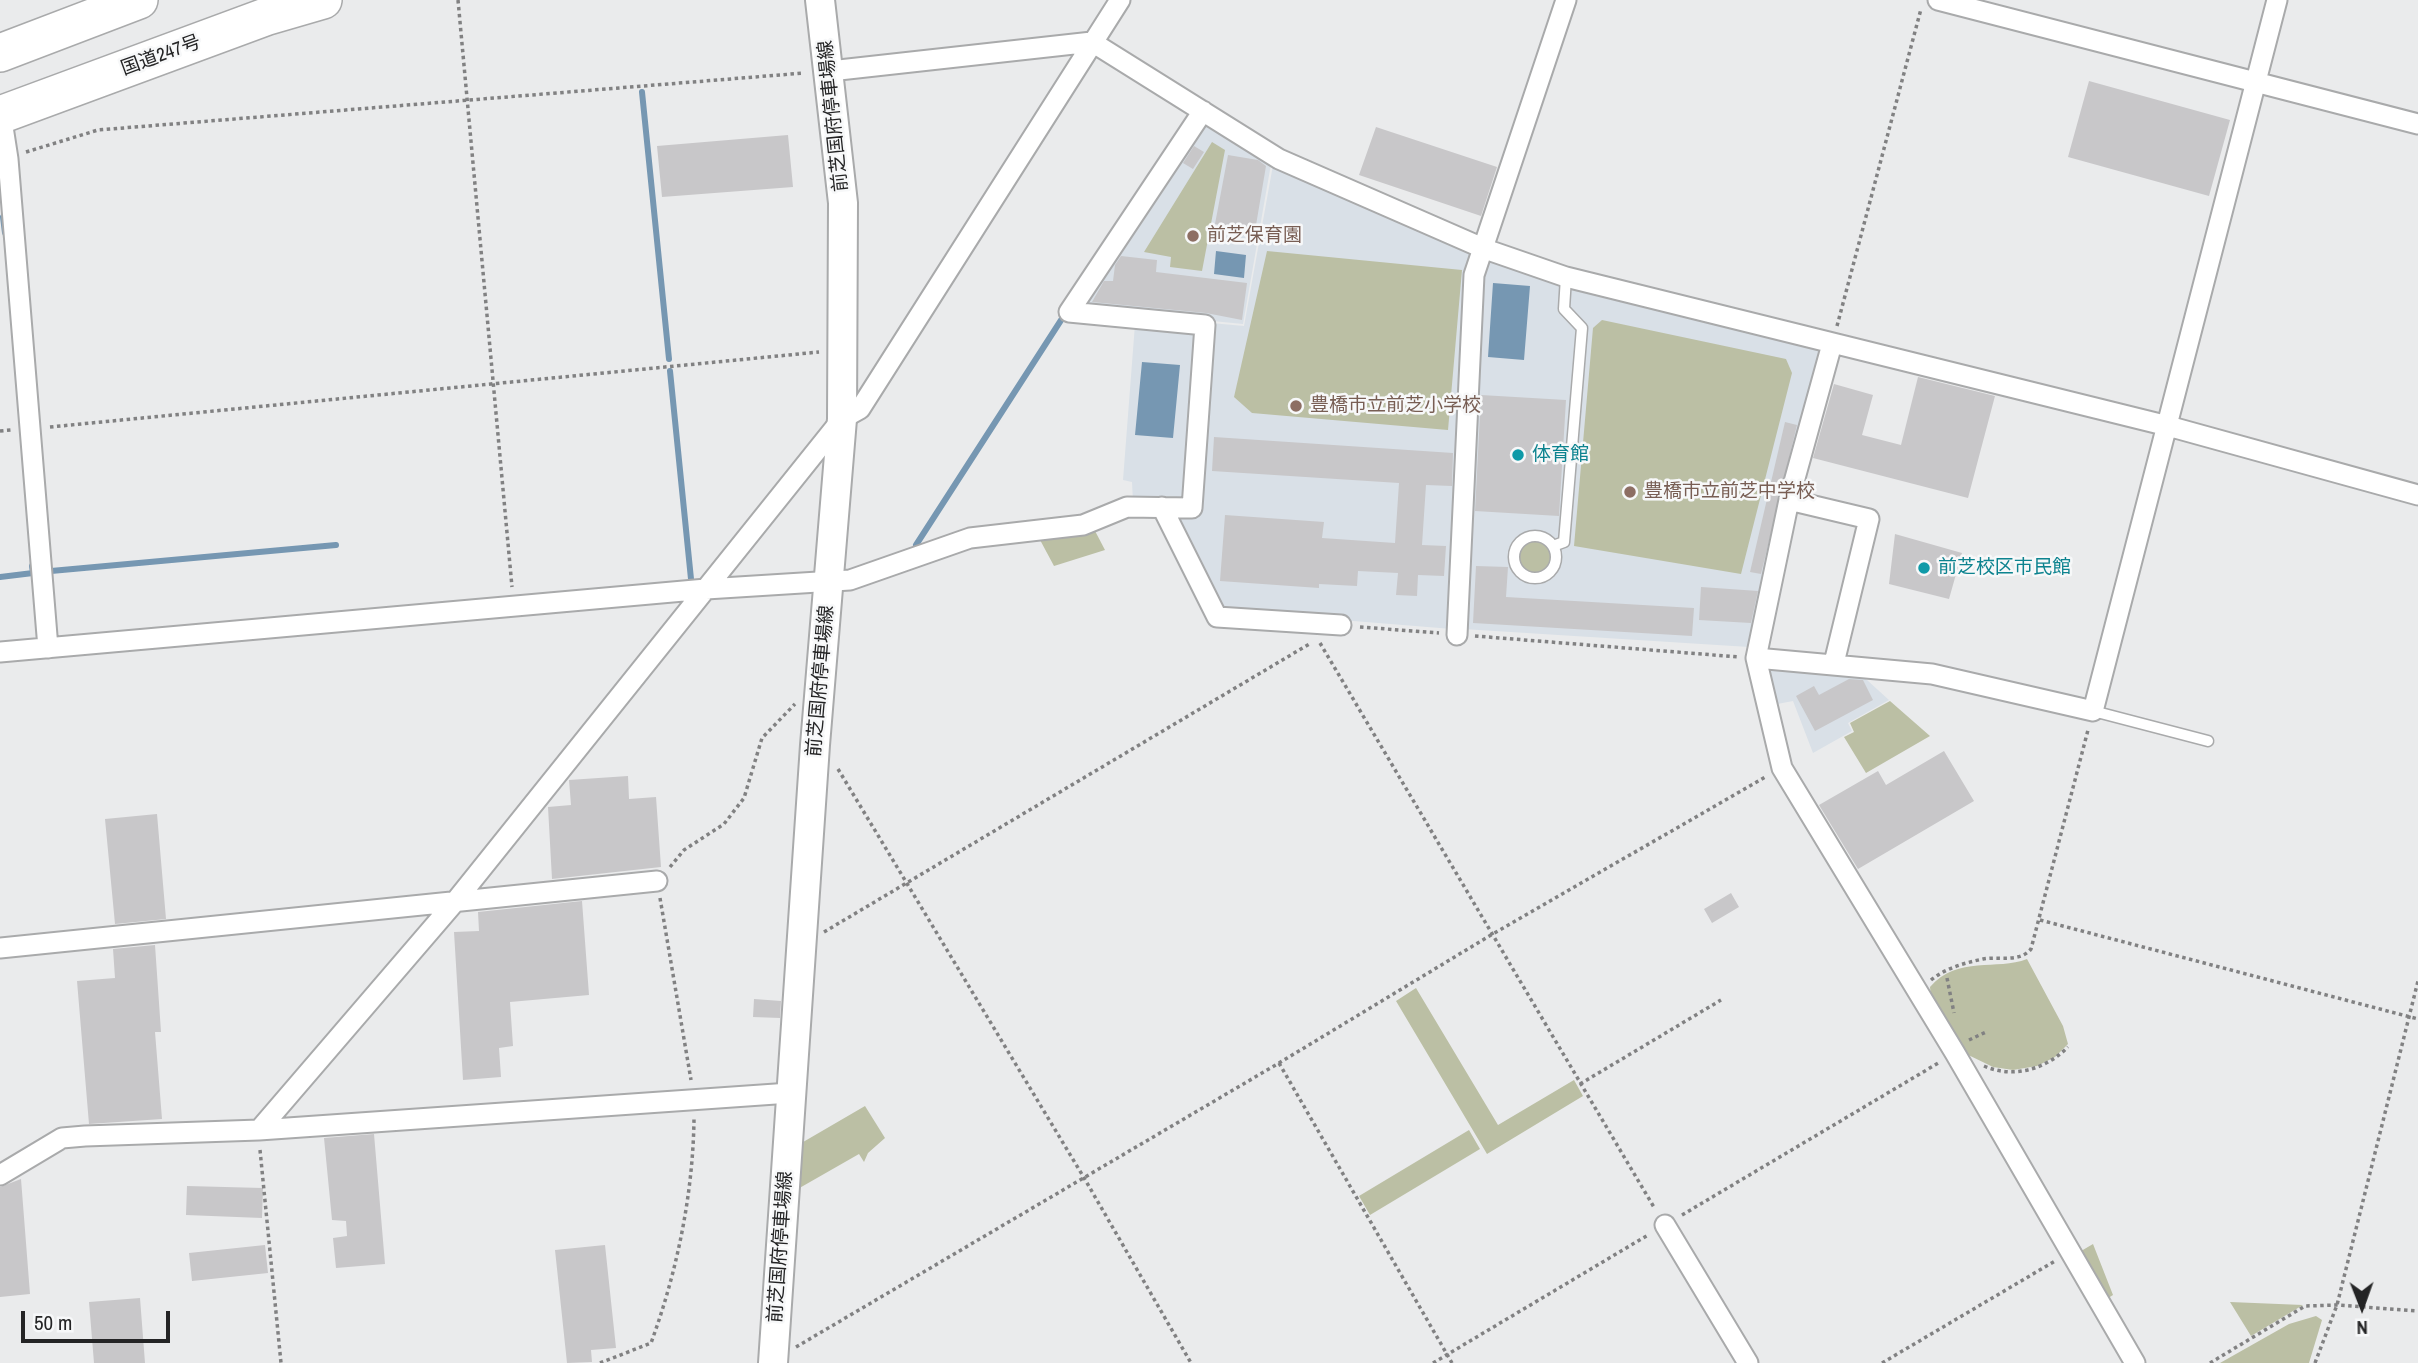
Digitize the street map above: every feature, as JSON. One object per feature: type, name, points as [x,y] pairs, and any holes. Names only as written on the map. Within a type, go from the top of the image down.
[{"type":"highway","points":[[2,47],[139,0]]},
{"type":"highway","name":"国道247号","points":[[1,115],[266,8],[323,0]]},
{"type":"main road","name":"前芝国府停車場線","points":[[772,1362],[815,745],[842,419],[843,203],[820,0]]},
{"type":"street","points":[[258,1130],[454,903],[842,419],[860,409],[1120,0]]},
{"type":"street","points":[[1457,635],[1474,275],[1485,249],[1566,0]]},
{"type":"street","points":[[1938,0],[2418,124]]},
{"type":"street","points":[[1756,658],[1932,674],[2093,711],[2277,0]]},
{"type":"street","points":[[830,71],[1093,42],[1279,159],[1485,249],[1566,277],[2168,426],[2418,495]]},
{"type":"street","points":[[0,652],[706,589],[850,580],[970,538],[1083,525],[1127,507],[1192,508],[1205,325],[1069,313],[1203,111]]},
{"type":"street","points":[[1,115],[8,159],[48,648]]},
{"type":"street","points":[[1832,344],[1789,500],[1756,658],[1782,768],[1955,1053],[2068,1252],[2135,1363]]},
{"type":"street","points":[[1789,500],[1869,519],[1834,663]]},
{"type":"street","points":[[1162,507],[1217,617],[1341,625]]},
{"type":"street","points":[[0,948],[657,881]]},
{"type":"street","points":[[0,1175],[62,1139],[258,1130],[790,1093]]},
{"type":"street","points":[[1665,1225],[1748,1363]]},
{"type":"lane","points":[[1553,546],[1564,542],[1582,328],[1564,310],[1566,277]]},
{"type":"lane","points":[[1540,536],[1553,546],[1555,563],[1547,574],[1530,577],[1517,566],[1516,549],[1523,540],[1540,536]]},
{"type":"lane","points":[[2093,711],[2208,741]]},
{"type":"path","points":[[458,0],[514,607]]},
{"type":"path","points":[[1832,344],[1924,0]]},
{"type":"path","points":[[8,159],[64,138],[97,130],[830,71]]},
{"type":"path","points":[[0,431],[842,350]]},
{"type":"path","points":[[1341,625],[1756,658]]},
{"type":"path","points":[[802,945],[1318,639],[1665,1225]]},
{"type":"path","points":[[600,1363],[651,1343],[667,1300],[694,1146],[695,1098],[657,881],[684,850],[724,824],[744,798],[762,738],[820,681]]},
{"type":"path","points":[[1927,1009],[1925,988],[1933,977],[1966,963],[2025,956],[2034,943],[2093,711]]},
{"type":"path","points":[[815,745],[826,750],[1083,1176],[1191,1363]]},
{"type":"path","points":[[772,1362],[1491,935],[1782,768]]},
{"type":"path","points":[[2040,920],[2418,1019]]},
{"type":"path","points":[[2315,1363],[2337,1305],[2418,981]]},
{"type":"path","points":[[1580,1084],[1721,1000]]},
{"type":"path","points":[[1433,1363],[1955,1053],[1991,1069],[2011,1073],[2036,1069],[2056,1059],[2068,1047]]},
{"type":"path","points":[[1279,1063],[1452,1363]]},
{"type":"path","points":[[258,1130],[281,1363]]},
{"type":"path","points":[[1882,1363],[2068,1252]]},
{"type":"path","points":[[2210,1363],[2305,1307],[2337,1305],[2418,1311]]},
{"type":"shaded area","name":"前芝保育園","points":[[1203,125],[1271,164],[1243,324],[1080,308]]},
{"type":"shaded area","name":"豊橋市立前芝小学校","points":[[1273,165],[1477,254],[1452,629],[1218,610],[1166,504],[1133,502],[1132,482],[1123,480],[1135,324],[1211,323],[1244,326]]},
{"type":"shaded area","name":"豊橋市立前芝中学校","points":[[1488,258],[1817,347],[1825,356],[1749,647],[1463,629],[1484,280]]},
{"type":"shaded area","points":[[1762,663],[1856,670],[1889,700],[1848,723],[1852,731],[1813,753],[1793,701],[1772,705]]},
{"type":"green space","points":[[1212,142],[1225,150],[1202,271],[1170,267],[1171,257],[1144,252]]},
{"type":"green space","points":[[1267,251],[1462,270],[1448,430],[1252,413],[1234,397]]},
{"type":"green space","points":[[1602,320],[1786,359],[1792,373],[1741,574],[1574,546],[1593,328]]},
{"type":"green space","points":[[1094,529],[1105,550],[1054,566],[1039,538]]},
{"type":"green space","points":[[1535,541],[1546,546],[1551,557],[1546,568],[1535,573],[1524,568],[1519,557],[1524,546]]},
{"type":"green space","points":[[1890,701],[1930,736],[1866,773],[1844,737],[1854,732],[1850,723]]},
{"type":"green space","points":[[2027,959],[2063,1026],[2068,1044],[2055,1057],[2037,1066],[2013,1070],[1993,1067],[1958,1050],[1932,1006],[1930,987],[1941,977],[1965,967]]},
{"type":"green space","points":[[1416,988],[1498,1125],[1574,1080],[1583,1096],[1487,1154],[1396,1001]]},
{"type":"green space","points":[[865,1106],[885,1138],[868,1153],[864,1162],[859,1154],[796,1190],[798,1145]]},
{"type":"green space","points":[[1469,1130],[1480,1149],[1370,1215],[1359,1196]]},
{"type":"green space","points":[[2093,1244],[2113,1295],[2105,1300],[2076,1254]]},
{"type":"green space","points":[[2230,1302],[2303,1305],[2251,1336]]},
{"type":"green space","points":[[2316,1316],[2322,1320],[2309,1363],[2220,1363],[2289,1324]]},
{"type":"water","points":[[1216,251],[1246,255],[1244,278],[1214,274]]},
{"type":"water","points":[[1493,283],[1530,286],[1524,360],[1488,357]]},
{"type":"water","points":[[1142,362],[1180,365],[1173,438],[1135,435]]},
{"type":"building","points":[[2089,81],[2230,120],[2209,196],[2068,157]]},
{"type":"building","points":[[1376,127],[1497,167],[1481,216],[1359,175]]},
{"type":"building","points":[[788,135],[793,187],[662,197],[657,146]]},
{"type":"building","points":[[1194,146],[1204,152],[1193,169],[1183,163]]},
{"type":"building","points":[[1228,155],[1258,160],[1266,166],[1255,231],[1215,224]]},
{"type":"building","points":[[1121,256],[1157,260],[1156,272],[1247,283],[1242,320],[1206,313],[1092,302],[1104,281],[1113,281],[1115,265]]},
{"type":"building","points":[[1918,377],[1995,396],[1968,498],[1813,458],[1834,384],[1873,395],[1862,435],[1901,445]]},
{"type":"building","name":"体育館","points":[[1481,395],[1566,400],[1559,516],[1475,511]]},
{"type":"building","points":[[1785,422],[1797,425],[1761,574],[1750,572]]},
{"type":"building","points":[[1214,437],[1453,453],[1452,486],[1426,485],[1422,545],[1446,546],[1444,576],[1418,575],[1417,596],[1396,595],[1398,573],[1358,571],[1357,586],[1319,584],[1319,588],[1220,581],[1225,515],[1324,522],[1322,538],[1395,543],[1399,483],[1212,471]]},
{"type":"building","name":"前芝校区市民館","points":[[1895,534],[1962,553],[1949,599],[1889,584]]},
{"type":"building","points":[[1476,566],[1508,567],[1506,597],[1694,608],[1692,636],[1473,623]]},
{"type":"building","points":[[1701,587],[1758,591],[1751,623],[1699,620]]},
{"type":"building","points":[[1849,679],[1863,680],[1873,700],[1815,731],[1796,696],[1814,686],[1819,695]]},
{"type":"building","points":[[1944,751],[1974,801],[1858,869],[1819,805],[1878,771],[1886,785]]},
{"type":"building","points":[[628,776],[629,799],[656,797],[661,867],[552,879],[548,807],[571,805],[569,780]]},
{"type":"building","points":[[157,814],[166,919],[115,924],[105,819]]},
{"type":"building","points":[[1731,893],[1739,907],[1712,923],[1704,909]]},
{"type":"building","points":[[582,901],[589,995],[510,1002],[513,1046],[499,1048],[501,1077],[463,1080],[454,932],[479,931],[478,912]]},
{"type":"building","points":[[155,945],[161,1032],[155,1032],[162,1119],[89,1124],[77,981],[115,978],[113,949]]},
{"type":"building","points":[[754,999],[781,1001],[780,1018],[753,1017]]},
{"type":"building","points":[[374,1134],[385,1264],[336,1268],[333,1238],[347,1236],[346,1221],[332,1220],[324,1138]]},
{"type":"building","points":[[21,1179],[30,1294],[0,1297],[0,1187]]},
{"type":"building","points":[[187,1186],[263,1188],[262,1218],[186,1215]]},
{"type":"building","points":[[265,1245],[268,1273],[192,1281],[189,1253]]},
{"type":"building","points":[[605,1245],[616,1348],[591,1350],[592,1362],[567,1363],[555,1250]]},
{"type":"building","points":[[140,1298],[145,1363],[94,1363],[89,1302]]},
{"type":"waterway","points":[[642,92],[669,359]]},
{"type":"waterway","points":[[3,217],[5,233]]},
{"type":"waterway","points":[[916,545],[1065,314],[1067,316]]},
{"type":"waterway","points":[[670,371],[691,579]]},
{"type":"waterway","points":[[51,571],[336,545]]},
{"type":"waterway","points":[[0,577],[33,573],[32,566]]},
{"type":"place","name":"前芝保育園","points":[[1193,236]]},
{"type":"place","name":"豊橋市立前芝小学校","points":[[1296,406]]},
{"type":"place","name":"体育館","points":[[1518,455]]},
{"type":"place","name":"豊橋市立前芝中学校","points":[[1630,492]]},
{"type":"place","name":"前芝校区市民館","points":[[1924,568]]}]
